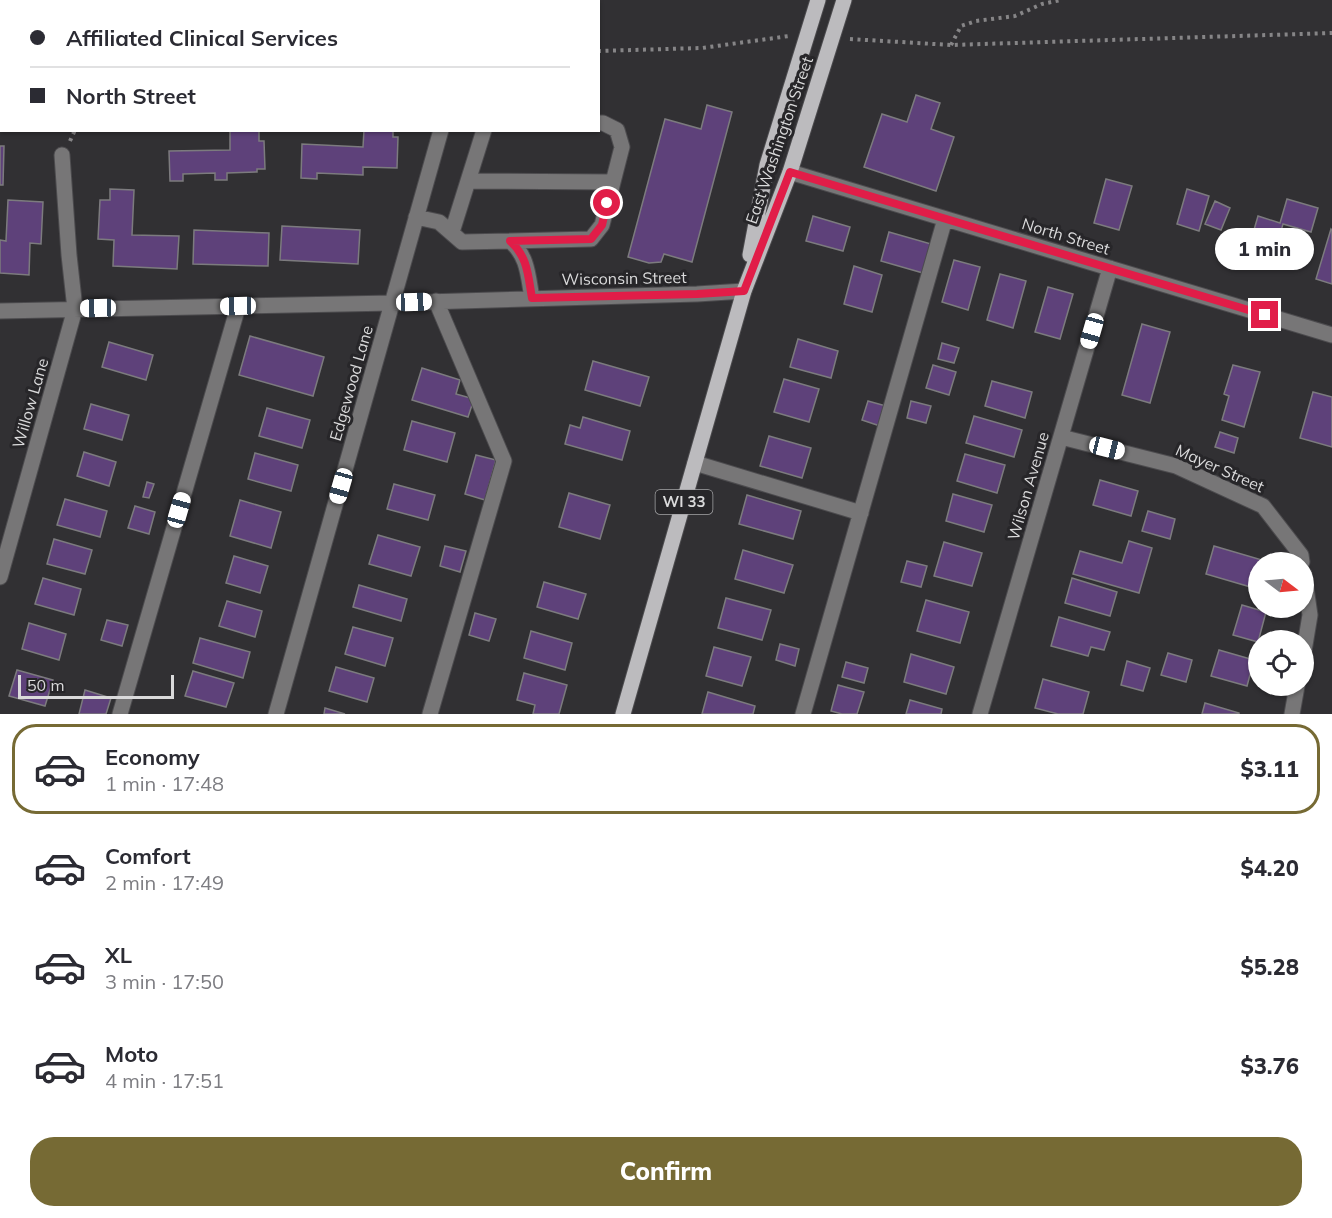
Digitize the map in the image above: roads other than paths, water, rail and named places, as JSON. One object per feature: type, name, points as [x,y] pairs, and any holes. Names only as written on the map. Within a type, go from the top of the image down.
[{"type":"main road","name":"East Washington Street","points":[[744,291],[767,165],[818,0]]},
{"type":"main road","name":"East Washington Street","points":[[623,714],[744,291],[790,172],[844,0]]},
{"type":"street","points":[[417,217],[439,222],[462,242],[591,239],[602,225],[622,147],[617,130],[600,124]]},
{"type":"street","name":"Edgewood Lane","points":[[276,714],[440,132]]},
{"type":"street","points":[[452,232],[483,132]]},
{"type":"street","points":[[62,155],[75,309]]},
{"type":"street","name":"North Street","points":[[790,172],[1332,335]]},
{"type":"street","points":[[468,181],[613,182]]},
{"type":"street","points":[[803,714],[945,219]]},
{"type":"street","points":[[510,241],[524,257],[532,298]]},
{"type":"street","name":"Wilson Avenue","points":[[980,714],[1110,268]]},
{"type":"street","name":"Wisconsin Street","points":[[0,311],[392,303],[744,291]]},
{"type":"street","points":[[430,714],[504,461],[436,301]]},
{"type":"street","points":[[120,714],[238,306]]},
{"type":"street","name":"Willow Lane","points":[[0,577],[75,309]]},
{"type":"street","name":"Mayer Street","points":[[1061,437],[1176,466],[1263,506],[1299,552]]},
{"type":"street","points":[[695,463],[861,513]]},
{"type":"street","points":[[1292,714],[1295,696]]}]
